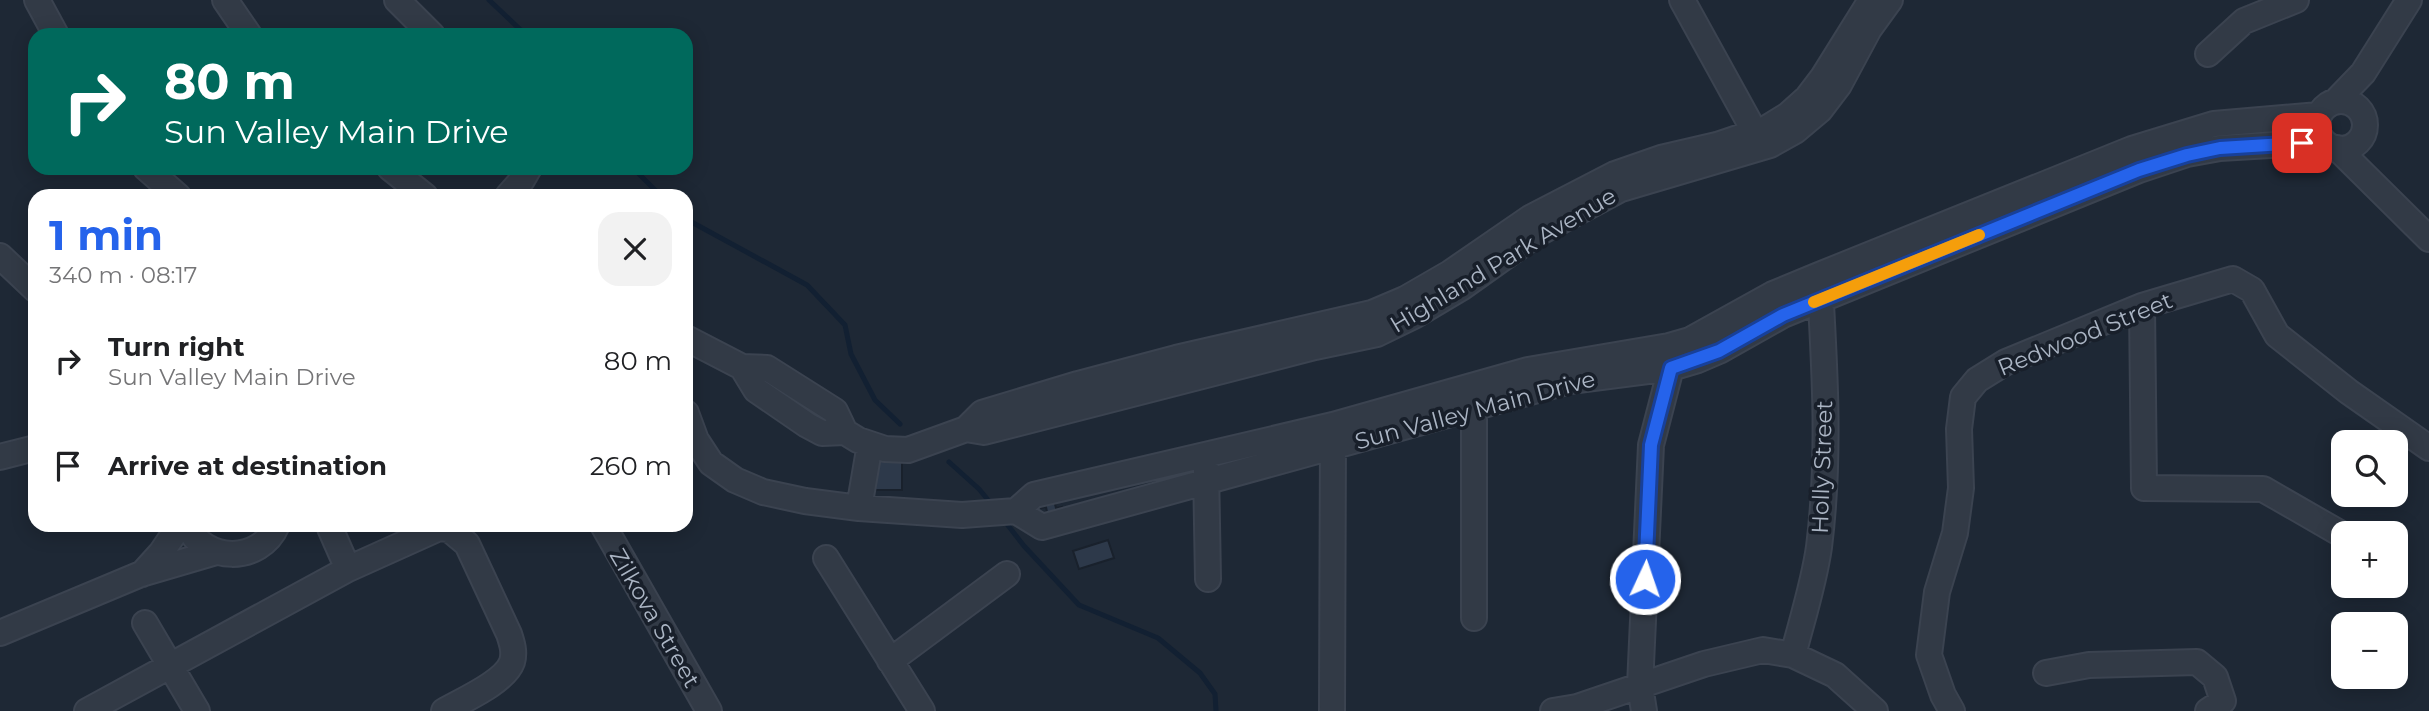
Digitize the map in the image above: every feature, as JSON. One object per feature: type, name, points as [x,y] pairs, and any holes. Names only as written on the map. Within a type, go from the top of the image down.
[{"type":"street","points":[[37,0],[52,28]]},
{"type":"street","points":[[225,0],[244,28]]},
{"type":"street","points":[[397,0],[425,28]]},
{"type":"street","points":[[1682,0],[1760,139]]},
{"type":"street","name":"Highland Park Avenue","points":[[1760,139],[1807,99],[1871,0]]},
{"type":"street","name":"Highland Park Avenue","points":[[742,367],[756,390],[822,433],[845,432],[885,449],[908,450],[966,429],[982,413],[1078,384],[1175,358],[1372,313],[1427,286],[1530,218],[1615,174],[1796,131],[1820,110],[1839,85],[1869,29],[1890,0]]},
{"type":"street","points":[[2208,54],[2244,21],[2295,0]]},
{"type":"street","points":[[2409,0],[2362,74],[2328,108],[2317,129],[2429,239]]},
{"type":"street","points":[[2362,74],[2362,124],[2368,182]]},
{"type":"street","points":[[2328,108],[2351,103],[2362,124]]},
{"type":"street","name":"Sun Valley Main Drive","points":[[1670,357],[1690,340],[1773,294],[2132,149],[2214,124],[2328,108]]},
{"type":"street","points":[[2331,145],[2352,146],[2362,124]]},
{"type":"street","name":"Sun Valley Main Drive","points":[[693,432],[711,463],[735,480],[763,492],[859,508],[962,515],[1012,512],[1042,527],[1206,482],[1333,437],[1475,396],[1528,370],[1719,351],[1783,315],[2139,170],[2175,158],[2220,148],[2331,145]]},
{"type":"street","points":[[154,175],[170,189]]},
{"type":"street","points":[[399,175],[416,189]]},
{"type":"street","points":[[514,189],[525,175]]},
{"type":"street","points":[[0,256],[28,282]]},
{"type":"street","name":"Holly Street","points":[[1793,655],[1819,549],[1826,458],[1825,373],[1819,275]]},
{"type":"street","name":"Redwood Street","points":[[1952,711],[1943,695],[1929,655],[1937,592],[1955,533],[1961,488],[1959,429],[1963,397],[1977,380],[2006,362],[2143,306],[2233,279],[2252,290],[2277,335],[2340,386],[2429,448]]},
{"type":"street","points":[[2143,306],[2144,488],[2263,489],[2331,528]]},
{"type":"street","name":"Highland Park Avenue","points":[[693,342],[742,367],[767,368],[835,411],[845,432]]},
{"type":"street","points":[[1644,711],[1640,686],[1651,445],[1670,357]]},
{"type":"street","points":[[781,407],[795,386]]},
{"type":"street","points":[[1474,618],[1475,396]]},
{"type":"street","points":[[1315,711],[1333,711],[1333,437]]},
{"type":"street","name":"Sun Valley Main Drive","points":[[1012,512],[1034,495],[1206,456],[1333,437]]},
{"type":"street","points":[[859,508],[870,444]]},
{"type":"street","points":[[0,457],[28,449]]},
{"type":"street","points":[[693,451],[711,463]]},
{"type":"street","points":[[1206,456],[1208,579]]},
{"type":"street","points":[[141,574],[161,553],[175,532]]},
{"type":"street","points":[[192,532],[196,539],[216,552],[229,555],[243,554],[256,548],[268,540],[273,532]]},
{"type":"street","points":[[332,532],[348,569]]},
{"type":"street","points":[[87,711],[348,569],[430,532]]},
{"type":"street","points":[[444,711],[504,674],[512,662],[514,649],[467,544],[454,532]]},
{"type":"street","name":"Zilkova Street","points":[[607,532],[709,711]]},
{"type":"street","points":[[0,633],[141,574],[216,552]]},
{"type":"street","points":[[825,558],[922,711]]},
{"type":"street","points":[[890,661],[1007,574]]},
{"type":"street","points":[[145,623],[197,711]]},
{"type":"street","points":[[1553,711],[1577,707],[1735,656],[1763,650],[1793,655],[1835,675],[1875,711]]},
{"type":"street","points":[[2046,673],[2089,665],[2197,662],[2215,677],[2223,701],[2208,711]]},
{"type":"building","points":[[875,461],[902,461],[902,490],[875,490]]},
{"type":"building","points":[[1053,496],[1056,508],[1062,507],[1065,518],[1049,522],[1046,507],[1040,508],[1038,499]]},
{"type":"building","points":[[1108,540],[1114,558],[1079,569],[1073,551]]},
{"type":"waterway","points":[[489,0],[519,28]]},
{"type":"waterway","points":[[640,175],[654,189]]},
{"type":"waterway","points":[[693,223],[807,285],[845,325],[851,354],[875,400],[900,424]]},
{"type":"waterway","points":[[949,462],[979,489],[993,506]]},
{"type":"waterway","points":[[1003,519],[1024,546],[1079,605],[1158,638],[1200,673],[1215,694],[1216,711]]},
{"type":"slow traffic","points":[[1814,302],[1979,235]]},
{"type":"route","points":[[1645,579],[1651,445],[1671,368],[1719,351],[1783,315],[2139,170],[2220,148],[2302,143]]}]
